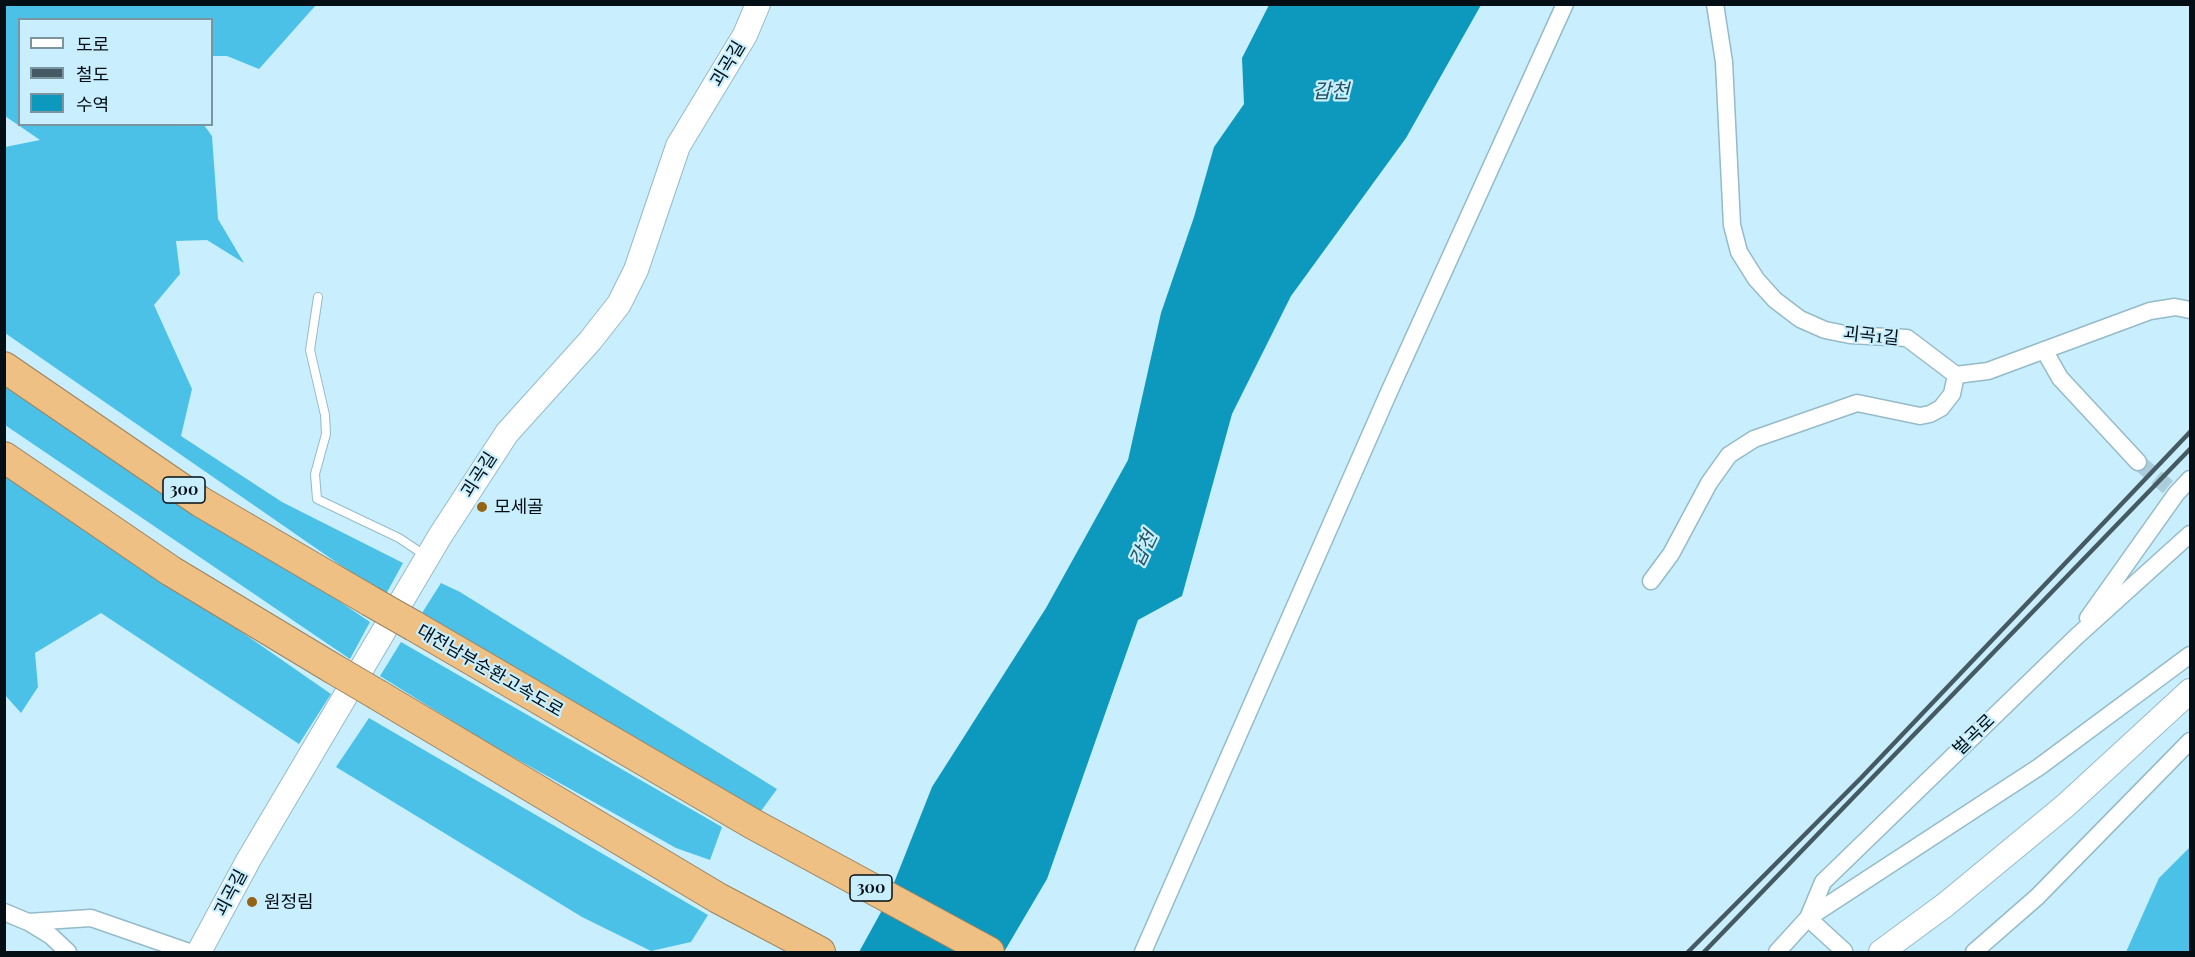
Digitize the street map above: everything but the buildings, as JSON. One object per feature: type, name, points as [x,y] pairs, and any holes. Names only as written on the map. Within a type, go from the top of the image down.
[{"type":"highway","name":"대전남부순환고속도로","points":[[4,367],[201,502],[753,824],[989,952]]},
{"type":"highway","points":[[4,457],[171,571],[717,898],[820,952]]},
{"type":"street","name":"괴곡길","points":[[199,952],[255,848],[427,557],[507,433],[590,341],[619,304],[636,270],[678,146],[745,35],[758,4]]},
{"type":"street","points":[[1143,952],[1389,392],[1565,4]]},
{"type":"street","name":"괴곡1길","points":[[1715,4],[1724,62],[1732,225],[1739,252],[1756,279],[1775,300],[1800,319],[1826,330],[1850,336],[1907,339],[1956,375]]},
{"type":"street","points":[[1651,581],[1671,554],[1709,483],[1729,455],[1754,439],[1857,403],[1920,416],[1930,414],[1941,408],[1952,394],[1956,375],[1988,370],[2150,311],[2175,308],[2190,310]]},
{"type":"street","points":[[2044,350],[2060,378],[2138,462]]},
{"type":"street","points":[[2076,637],[2172,491],[2190,479]]},
{"type":"street","name":"벌곡로","points":[[1777,952],[1808,918],[1823,882],[2076,637],[2190,534]]},
{"type":"street","points":[[1844,951],[1808,918],[2039,767],[2190,655]]},
{"type":"street","points":[[1881,952],[1945,904],[2065,806],[2190,691]]},
{"type":"street","points":[[1974,952],[2037,897],[2190,741]]},
{"type":"street","points":[[4,912],[28,922],[51,936],[68,952]]},
{"type":"street","points":[[28,922],[91,918],[189,952]]},
{"type":"lane","points":[[318,297],[310,350],[325,414],[326,434],[315,474],[317,499],[399,538],[427,557]]},
{"type":"shaded area","points":[[5,5],[316,5],[259,69],[227,56],[213,56],[213,18],[18,18],[18,125],[5,116]]},
{"type":"shaded area","points":[[20,126],[205,126],[212,136],[218,219],[244,263],[207,240],[176,241],[180,274],[154,305],[192,389],[181,436],[282,502],[403,563],[385,596],[5,333],[5,147],[40,140]]},
{"type":"shaded area","points":[[4,375],[370,622],[350,659],[5,425]]},
{"type":"shaded area","points":[[5,468],[331,694],[299,744],[101,613],[35,653],[38,687],[21,713],[5,695]]},
{"type":"shaded area","points":[[441,583],[460,592],[777,789],[761,811],[422,613]]},
{"type":"shaded area","points":[[401,642],[722,827],[710,860],[676,848],[488,743],[380,676]]},
{"type":"shaded area","points":[[369,718],[708,915],[691,942],[651,951],[582,917],[336,767]]},
{"type":"shaded area","points":[[2190,847],[2190,952],[2126,952],[2159,878]]},
{"type":"water","name":"갑천","points":[[1269,5],[1481,5],[1406,138],[1291,296],[1232,414],[1182,596],[1138,620],[1047,879],[1004,952],[859,952],[886,903],[932,787],[1046,608],[1128,460],[1161,313],[1194,217],[1214,147],[1244,104],[1242,58]]},
{"type":"tunnel","points":[[2138,462],[2168,487]]},
{"type":"railway","points":[[1688,952],[1861,778],[2190,432]]},
{"type":"railway","points":[[1704,952],[2190,449]]},
{"type":"place","name":"모세골","points":[[482,507]]},
{"type":"place","name":"원정림","points":[[252,902]]}]
